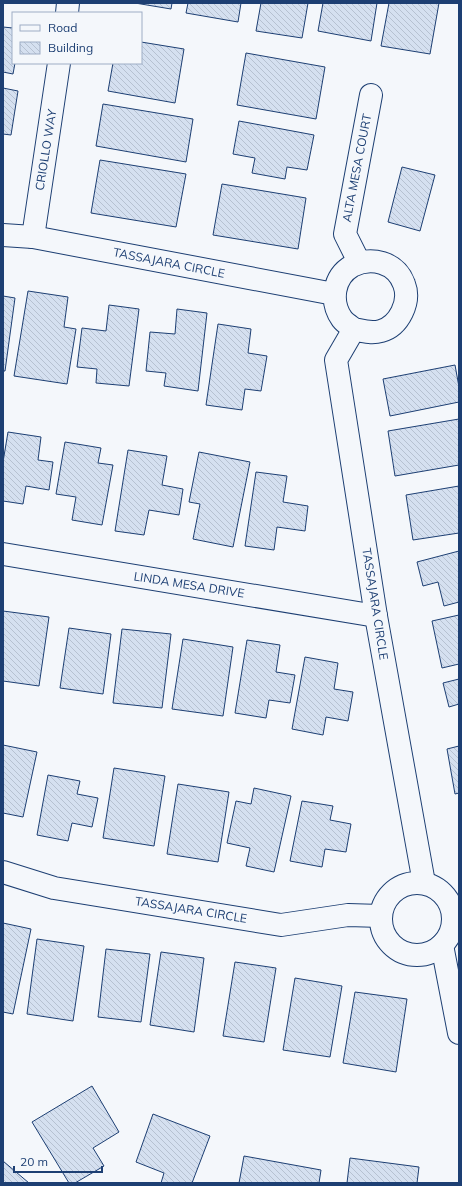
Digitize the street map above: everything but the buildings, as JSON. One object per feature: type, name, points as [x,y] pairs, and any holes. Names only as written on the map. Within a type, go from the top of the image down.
[{"type":"street","name":"CRIOLLO WAY","points":[[33,237],[59,64]]},
{"type":"street","name":"ALTA MESA COURT","points":[[359,262],[345,234],[371,95]]},
{"type":"street","name":"TASSAJARA CIRCLE","points":[[3,235],[33,237],[334,294]]},
{"type":"street","points":[[373,260],[386,264],[398,273],[405,285],[406,299],[402,312],[394,324],[382,331],[368,333],[354,329],[343,320],[336,308],[334,294],[338,281],[347,269],[359,262],[373,260]]},
{"type":"street","name":"TASSAJARA CIRCLE","points":[[354,329],[336,360],[376,616],[424,883]]},
{"type":"street","name":"LINDA MESA DRIVE","points":[[3,554],[376,616]]},
{"type":"street","name":"TASSAJARA CIRCLE","points":[[3,872],[54,888],[281,925],[348,915],[381,916]]},
{"type":"street","points":[[411,883],[424,883],[436,887],[448,899],[453,911],[453,924],[449,935],[442,945],[430,952],[418,955],[401,951],[390,942],[383,932],[381,916],[384,904],[390,894],[400,886],[411,883]]},
{"type":"street","points":[[442,945],[459,1033]]}]
